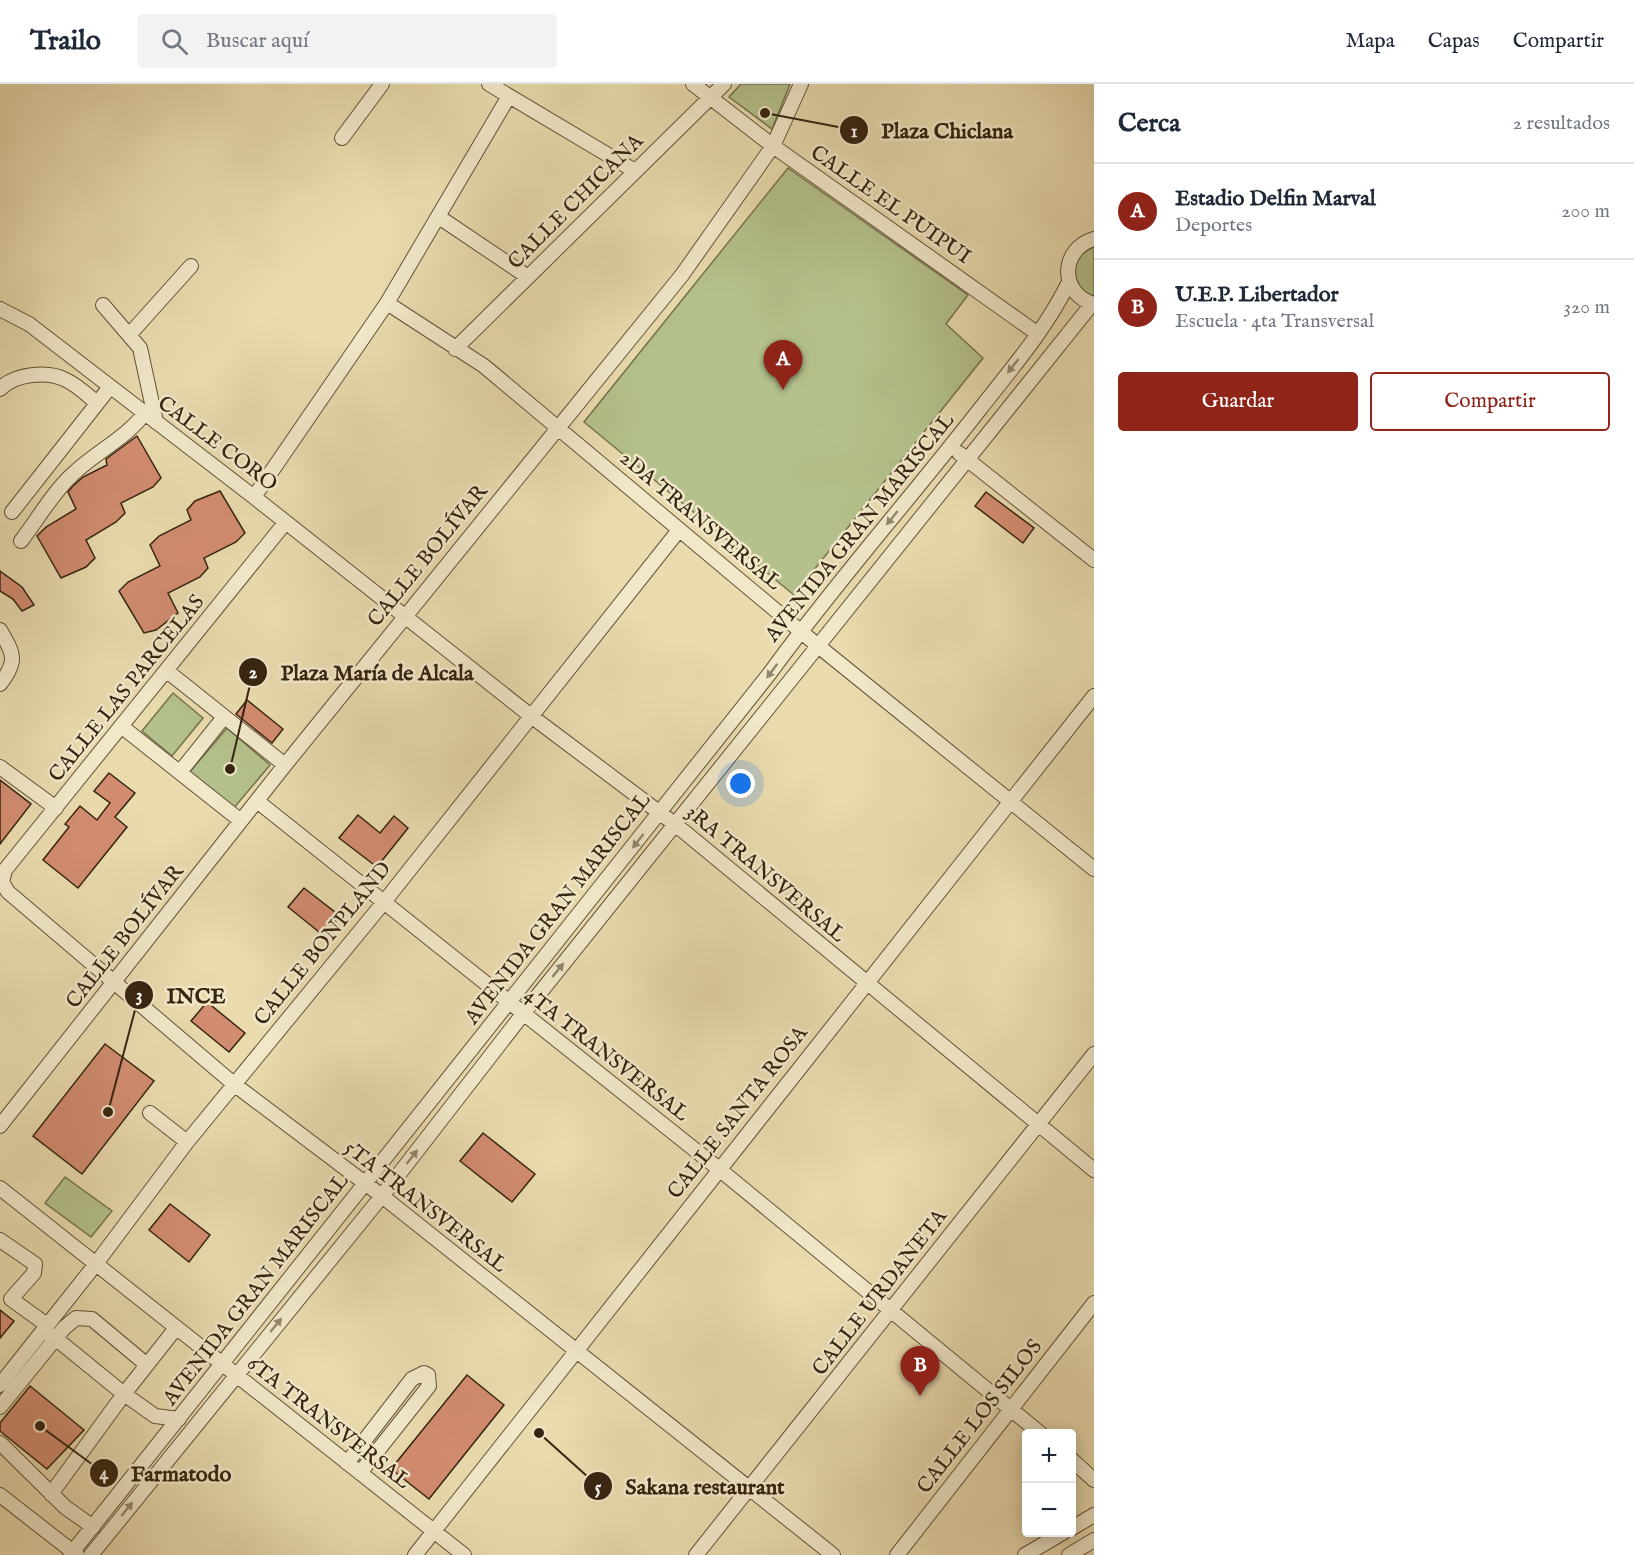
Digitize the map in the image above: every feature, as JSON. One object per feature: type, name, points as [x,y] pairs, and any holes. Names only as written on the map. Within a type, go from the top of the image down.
[{"type":"street","points":[[342,138],[382,84]]},
{"type":"street","points":[[489,84],[635,171]]},
{"type":"street","name":"CALLE EL PUIPUI","points":[[693,84],[773,146],[1038,334]]},
{"type":"street","name":"CALLE CHICANA","points":[[455,349],[724,84]]},
{"type":"street","name":"CALLE BOLÍVAR","points":[[0,1126],[285,765],[682,275],[773,146],[801,84]]},
{"type":"street","points":[[254,497],[387,303],[509,96]]},
{"type":"street","points":[[439,217],[528,278]]},
{"type":"street","name":"AVENIDA GRAN MARISCAL","points":[[74,1554],[93,1527],[660,813],[801,630],[950,447],[1038,334],[1056,308],[1069,282],[1067,273],[1071,255],[1084,242],[1094,239]]},
{"type":"street","points":[[130,334],[191,266]]},
{"type":"street","points":[[1069,282],[1080,298],[1093,304]]},
{"type":"street","name":"2DA TRANSVERSAL","points":[[387,303],[484,366],[817,645],[1008,802],[1094,869]]},
{"type":"street","name":"AVENIDA GRAN MARISCAL","points":[[91,1555],[382,1196],[523,1014],[676,825],[966,458],[1093,304]]},
{"type":"street","points":[[103,305],[140,348],[156,422]]},
{"type":"street","name":"CALLE CORO","points":[[0,309],[29,324],[406,616]]},
{"type":"street","points":[[0,389],[20,378],[41,374],[65,379],[96,402]]},
{"type":"street","points":[[12,512],[110,387]]},
{"type":"street","points":[[21,541],[71,476],[113,441],[132,430],[145,413]]},
{"type":"street","points":[[950,447],[1094,560]]},
{"type":"street","name":"CALLE LAS PARCELAS","points":[[2,882],[5,870],[168,671],[285,523]]},
{"type":"street","name":"CALLE BONPLAND","points":[[0,1385],[187,1142],[384,902],[680,530]]},
{"type":"street","name":"3RA TRANSVERSAL","points":[[406,616],[531,716],[676,825],[1094,1170]]},
{"type":"street","points":[[0,630],[12,653],[13,663],[0,684]]},
{"type":"street","points":[[168,671],[285,765]]},
{"type":"street","name":"CALLE SANTA ROSA","points":[[415,1555],[1094,696]]},
{"type":"street","points":[[180,772],[224,717]]},
{"type":"street","points":[[122,726],[241,821]]},
{"type":"street","points":[[0,767],[56,808]]},
{"type":"street","name":"4TA TRANSVERSAL","points":[[257,801],[718,1169],[1035,1429]]},
{"type":"street","name":"5TA TRANSVERSAL","points":[[2,882],[8,892],[235,1085],[382,1196],[833,1555]]},
{"type":"street","name":"CALLE URDANETA","points":[[696,1555],[1094,1054]]},
{"type":"street","points":[[150,1113],[187,1142]]},
{"type":"street","name":"6TA TRANSVERSAL","points":[[0,1188],[464,1555]]},
{"type":"street","points":[[0,1240],[35,1264],[36,1268],[12,1299]]},
{"type":"street","points":[[0,1290],[124,1394],[155,1416],[179,1419]]},
{"type":"street","name":"CALLE LOS SILOS","points":[[897,1555],[1094,1303]]},
{"type":"street","points":[[0,1407],[76,1318],[92,1319],[147,1365]]},
{"type":"street","points":[[51,1494],[124,1394],[176,1328]]},
{"type":"street","points":[[347,1463],[412,1379],[424,1372],[428,1375],[429,1386],[360,1473]]},
{"type":"street","points":[[0,1443],[51,1494],[93,1527]]},
{"type":"street","points":[[1076,1464],[1094,1480]]},
{"type":"street","points":[[0,1494],[74,1554]]},
{"type":"street","points":[[1076,1525],[1094,1515]]},
{"type":"street","points":[[1025,1555],[1057,1537]]},
{"type":"street","points":[[1069,1555],[1094,1540]]},
{"type":"green space","points":[[741,84],[790,84],[772,129],[729,97]]},
{"type":"green space","points":[[788,168],[968,295],[946,324],[983,358],[794,595],[584,422]]},
{"type":"green space","points":[[1094,247],[1094,296],[1088,294],[1079,285],[1075,266],[1081,255]]},
{"type":"green space","points":[[173,693],[203,718],[172,756],[142,731]]},
{"type":"green space","points":[[227,728],[270,765],[233,809],[189,773]]},
{"type":"green space","points":[[65,1177],[112,1211],[91,1237],[45,1203]]},
{"type":"building","points":[[137,436],[161,478],[153,487],[121,503],[125,513],[116,522],[86,540],[95,558],[86,567],[61,578],[37,536],[46,527],[76,509],[68,492],[72,487],[83,477],[107,465],[106,459]]},
{"type":"building","points":[[220,491],[245,533],[236,542],[204,558],[208,568],[200,577],[168,593],[178,613],[156,630],[144,633],[119,591],[128,582],[160,566],[150,545],[159,536],[191,520],[187,510],[195,501]]},
{"type":"building","points":[[986,492],[1034,528],[1023,543],[975,506]]},
{"type":"building","points":[[0,571],[22,587],[34,605],[22,611],[13,599],[0,591]]},
{"type":"building","points":[[247,700],[283,729],[272,743],[236,714]]},
{"type":"building","points":[[109,773],[135,793],[115,817],[127,827],[78,888],[43,860],[69,827],[65,824],[80,806],[97,820],[110,803],[94,791]]},
{"type":"building","points":[[0,780],[31,804],[0,844]]},
{"type":"building","points":[[358,815],[380,833],[394,816],[408,828],[377,867],[339,838]]},
{"type":"building","points":[[304,888],[340,916],[324,936],[288,907]]},
{"type":"building","points":[[207,1002],[245,1033],[229,1052],[191,1021]]},
{"type":"building","points":[[105,1044],[154,1081],[82,1174],[33,1136]]},
{"type":"building","points":[[483,1133],[535,1174],[512,1202],[460,1161]]},
{"type":"building","points":[[170,1204],[210,1235],[189,1262],[149,1230]]},
{"type":"building","points":[[0,1310],[14,1321],[0,1338]]},
{"type":"building","points":[[467,1375],[504,1405],[429,1499],[391,1469]]},
{"type":"building","points":[[30,1386],[84,1430],[47,1469],[0,1431],[0,1423]]},
{"type":"place","name":"Plaza Chiclana","points":[[765,113]]},
{"type":"place","name":"Estadio Delfin Marval","points":[[783,390]]},
{"type":"place","name":"Plaza María de Alcala","points":[[230,769]]},
{"type":"place","name":"INCE","points":[[108,1112]]},
{"type":"place","name":"U.E.P. Libertador","points":[[920,1396]]},
{"type":"place","name":"Farmatodo","points":[[40,1426]]},
{"type":"place","name":"Sakana restaurant","points":[[539,1433]]}]
